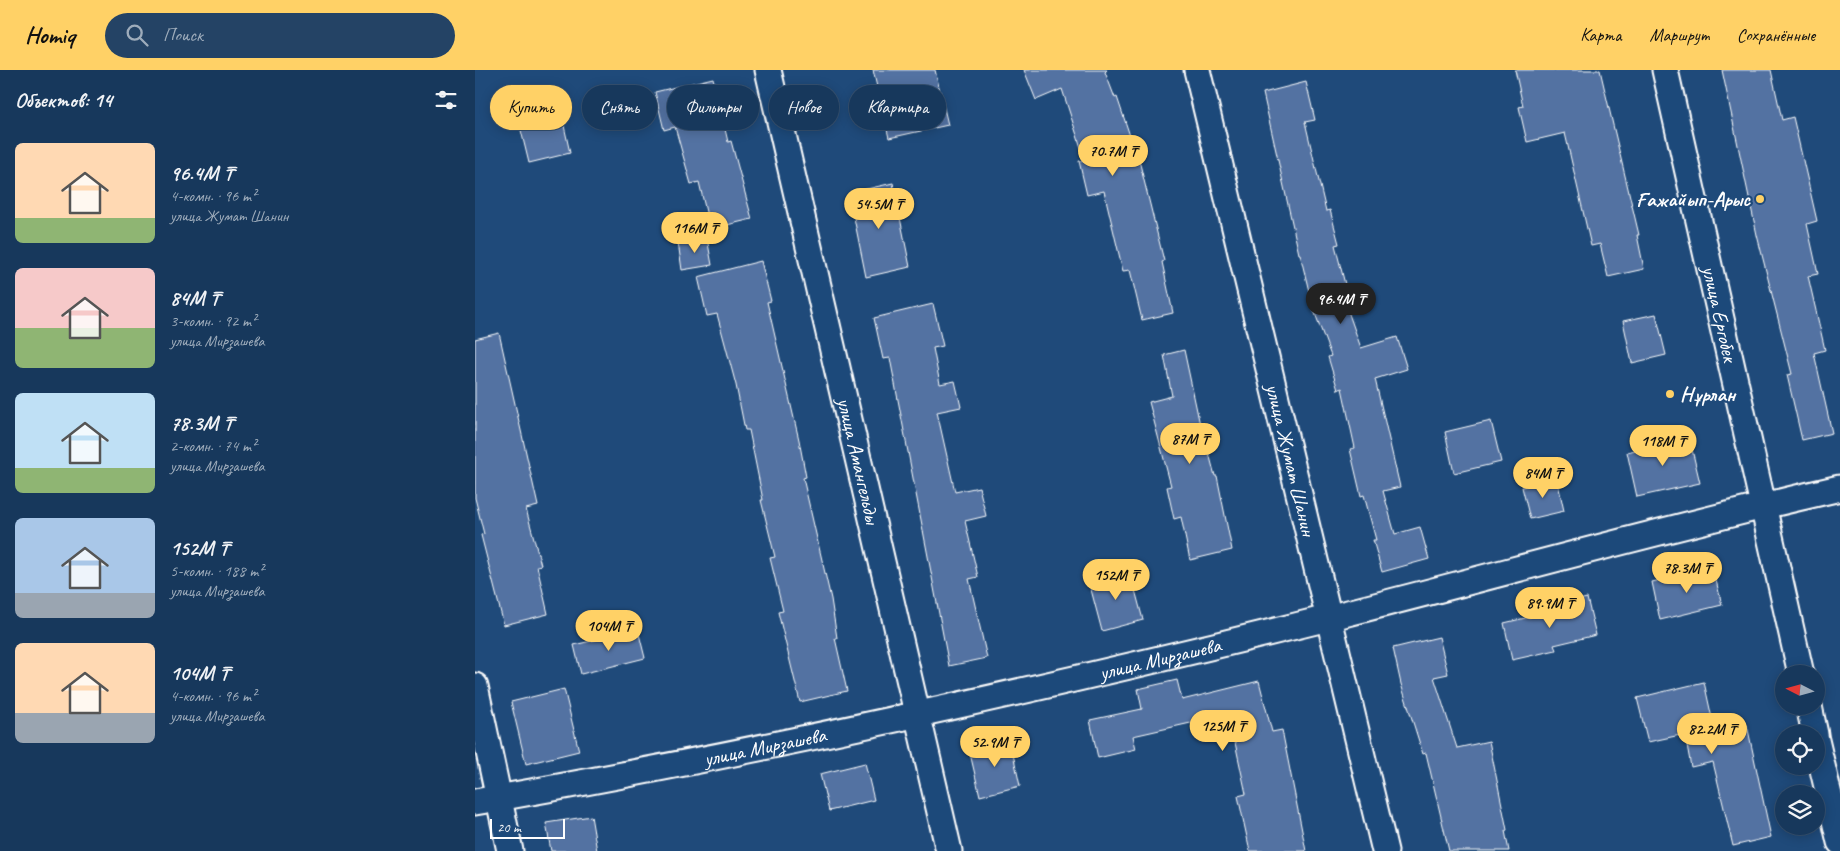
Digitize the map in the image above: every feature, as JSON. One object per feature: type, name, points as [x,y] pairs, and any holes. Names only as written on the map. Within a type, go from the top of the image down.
[{"type":"street","name":"улица Амангельды","points":[[768,70],[949,851]]},
{"type":"street","name":"улица Жумат Шанин","points":[[1197,70],[1385,851]]},
{"type":"street","name":"улица Ергобек","points":[[1665,70],[1799,665]]},
{"type":"street","name":"улица Мирзашева","points":[[486,800],[919,715],[1328,618],[1762,506],[1840,488]]},
{"type":"street","points":[[475,686],[486,800],[510,851]]},
{"type":"street","points":[[1824,775],[1840,842]]},
{"type":"building","points":[[873,70],[935,70],[939,85],[877,85]]},
{"type":"building","points":[[1024,70],[1107,70],[1105,72],[1115,98],[1117,97],[1134,148],[1136,148],[1164,261],[1162,262],[1173,313],[1142,320],[1130,270],[1123,271],[1104,191],[1087,195],[1079,161],[1085,160],[1062,89],[1036,100]]},
{"type":"building","points":[[1515,70],[1600,70],[1639,235],[1637,235],[1644,269],[1608,277],[1600,244],[1591,246],[1565,133],[1527,142],[1519,107],[1523,106]]},
{"type":"building","points":[[1722,70],[1771,70],[1782,120],[1793,117],[1817,221],[1807,224],[1818,274],[1808,276],[1825,350],[1814,353],[1832,433],[1802,440],[1787,375],[1792,374],[1757,235]]},
{"type":"building","points":[[713,78],[715,85],[684,85]]},
{"type":"building","points":[[1306,82],[1315,120],[1305,122],[1326,211],[1330,210],[1339,244],[1335,245],[1347,292],[1342,294],[1361,348],[1397,337],[1407,369],[1375,379],[1400,487],[1383,491],[1395,534],[1420,527],[1429,559],[1382,572],[1373,540],[1376,540],[1364,495],[1361,496],[1350,449],[1355,448],[1342,388],[1338,390],[1328,357],[1331,356],[1313,308],[1263,93]]},
{"type":"building","points":[[667,89],[667,129],[664,130],[657,100],[657,92]]},
{"type":"building","points":[[521,130],[565,130],[570,153],[529,163]]},
{"type":"building","points":[[676,130],[725,130],[728,142],[731,141],[752,219],[710,229],[699,182],[691,184]]},
{"type":"building","points":[[887,130],[925,130],[889,138]]},
{"type":"building","points":[[893,183],[910,267],[866,277],[849,193]]},
{"type":"building","points":[[707,238],[712,265],[682,270],[678,242]]},
{"type":"building","points":[[761,261],[771,301],[767,302],[799,440],[806,477],[803,478],[831,599],[837,638],[835,638],[847,691],[800,702],[778,612],[783,611],[770,558],[775,557],[761,500],[763,500],[749,430],[745,430],[736,385],[717,314],[707,316],[698,277]]},
{"type":"building","points":[[933,304],[943,346],[933,348],[940,384],[955,381],[961,407],[937,412],[955,492],[979,487],[986,516],[965,521],[978,577],[969,579],[987,658],[949,666],[890,358],[883,359],[874,318]]},
{"type":"building","points":[[1656,314],[1666,355],[1632,363],[1623,321]]},
{"type":"building","points":[[499,333],[538,506],[526,509],[541,565],[537,566],[548,614],[504,625],[481,535],[484,534],[475,498],[475,339]]},
{"type":"building","points":[[1184,350],[1203,439],[1205,438],[1215,476],[1217,476],[1232,550],[1190,560],[1181,517],[1174,519],[1167,487],[1171,486],[1149,402],[1172,396],[1164,355]]},
{"type":"building","points":[[1491,421],[1501,462],[1454,473],[1445,432]]},
{"type":"building","points":[[1689,437],[1700,483],[1637,497],[1627,452]]},
{"type":"building","points":[[1557,479],[1564,511],[1530,519],[1522,487]]},
{"type":"building","points":[[1713,568],[1722,605],[1660,620],[1652,582]]},
{"type":"building","points":[[1130,571],[1143,620],[1102,631],[1089,582]]},
{"type":"building","points":[[1587,598],[1596,635],[1554,645],[1556,650],[1512,660],[1504,623],[1555,611],[1554,606]]},
{"type":"building","points":[[638,630],[645,658],[581,674],[574,645]]},
{"type":"building","points":[[1439,637],[1448,674],[1434,677],[1457,748],[1489,741],[1507,830],[1505,831],[1509,851],[1449,851],[1426,753],[1423,754],[1401,684],[1393,648]]},
{"type":"building","points":[[1177,680],[1182,700],[1259,681],[1272,732],[1282,730],[1306,851],[1250,851],[1238,796],[1246,794],[1233,733],[1199,741],[1195,722],[1133,736],[1136,749],[1098,758],[1090,720],[1142,709],[1138,689]]},
{"type":"building","points":[[1704,682],[1715,732],[1747,725],[1771,837],[1733,846],[1713,762],[1691,767],[1685,734],[1648,742],[1637,698]]},
{"type":"building","points":[[564,689],[579,751],[526,764],[511,702]]},
{"type":"building","points":[[1010,740],[1020,786],[980,796],[969,749]]},
{"type":"building","points":[[865,763],[874,800],[829,811],[820,774]]},
{"type":"building","points":[[591,816],[597,851],[551,851],[546,823]]},
{"type":"place","name":"Ғажайып-Арыс","points":[[1760,199]]},
{"type":"place","name":"Нұрлан","points":[[1670,394]]}]
